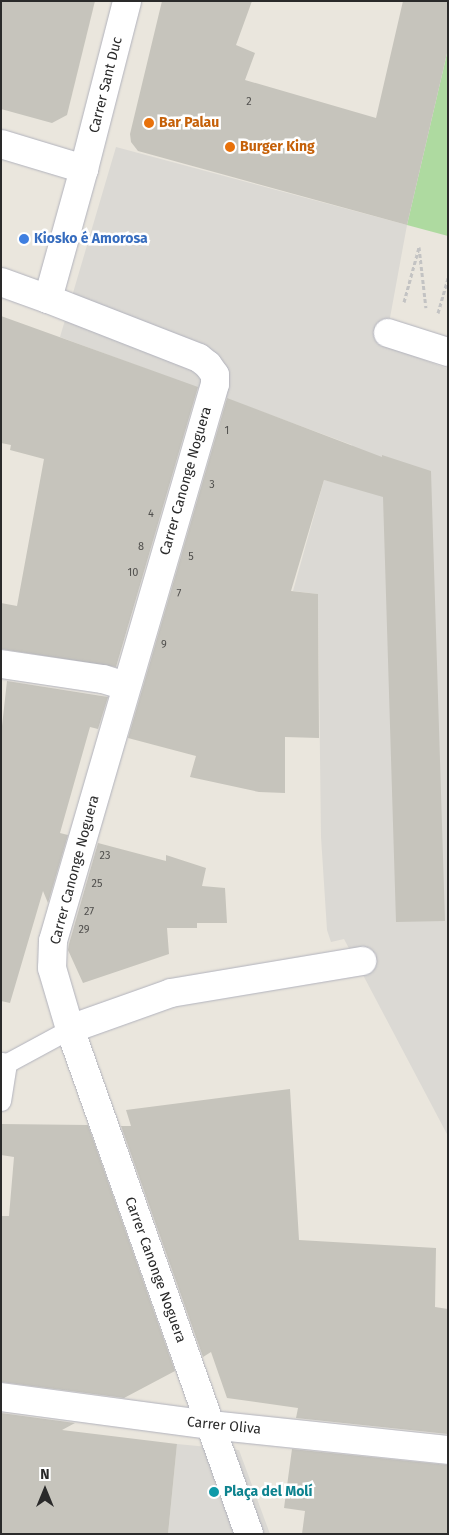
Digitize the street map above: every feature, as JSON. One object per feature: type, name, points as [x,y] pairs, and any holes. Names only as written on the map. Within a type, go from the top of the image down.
[{"type":"street","name":"Carrer Sant Duc","points":[[48,299],[127,1]]},
{"type":"street","points":[[1,144],[84,169]]},
{"type":"street","points":[[1,282],[48,299]]},
{"type":"street","name":"Carrer Canonge Noguera","points":[[48,299],[199,358],[208,365],[215,375],[215,384],[53,941],[52,968],[70,1029],[249,1534]]},
{"type":"street","points":[[393,320],[448,352]]},
{"type":"street","points":[[1,664],[103,680],[126,686]]},
{"type":"street","points":[[70,1029],[171,993],[362,961]]},
{"type":"street","name":"Carrer Oliva","points":[[1,1397],[210,1425],[448,1450]]},
{"type":"lane","points":[[1,1100],[4,1062],[70,1029]]},
{"type":"path","points":[[393,320],[403,304],[419,247],[427,313]]},
{"type":"path","points":[[432,314],[437,316],[448,277]]},
{"type":"green space","points":[[448,49],[448,236],[407,225]]},
{"type":"shaded area","points":[[116,147],[407,225],[385,345],[448,369],[448,1136],[344,939],[331,942],[327,930],[321,837],[318,594],[293,591],[324,480],[340,484],[352,445],[60,337]]},
{"type":"shaded area","name":"Plaça del Molí","points":[[177,1444],[239,1450],[270,1534],[168,1534]]},
{"type":"building","points":[[1,1],[95,1],[67,115],[52,123],[1,109]]},
{"type":"building","points":[[162,1],[252,1],[236,45],[255,53],[245,80],[376,118],[403,1],[448,1],[448,49],[407,225],[138,151],[131,142],[130,134]]},
{"type":"building","points":[[1,316],[198,387],[116,667],[1,649],[1,603],[17,606],[44,459],[10,450],[11,445],[1,443]]},
{"type":"building","points":[[227,398],[382,457],[382,455],[431,471],[445,921],[396,922],[383,497],[324,480],[291,591],[318,594],[319,738],[285,737],[285,793],[259,792],[190,777],[196,756],[128,738]]},
{"type":"building","points":[[7,681],[108,697],[98,729],[90,727],[60,833],[68,835],[48,903],[43,891],[10,1003],[1,1001],[1,735]]},
{"type":"building","points":[[98,843],[166,861],[166,855],[206,868],[202,886],[225,888],[227,923],[197,923],[197,928],[167,928],[169,954],[83,983],[68,950]]},
{"type":"building","points":[[290,1089],[299,1240],[436,1248],[435,1307],[448,1309],[448,1434],[296,1418],[298,1408],[227,1398],[211,1352],[203,1357],[121,1126],[131,1126],[126,1110]]},
{"type":"building","points":[[1,1124],[88,1125],[175,1371],[124,1398],[1,1382],[1,1216],[9,1216],[14,1157],[1,1155]]},
{"type":"building","points":[[1,1413],[75,1423],[62,1430],[177,1444],[168,1534],[1,1534]]},
{"type":"building","points":[[292,1449],[448,1465],[448,1534],[302,1534],[305,1511],[284,1508]]},
{"type":"place","name":"Bar Palau","points":[[149,123]]},
{"type":"place","name":"Burger King","points":[[230,147]]},
{"type":"place","name":"Kiosko é Amorosa","points":[[24,239]]},
{"type":"place","name":"Plaça del Molí","points":[[214,1492]]}]
